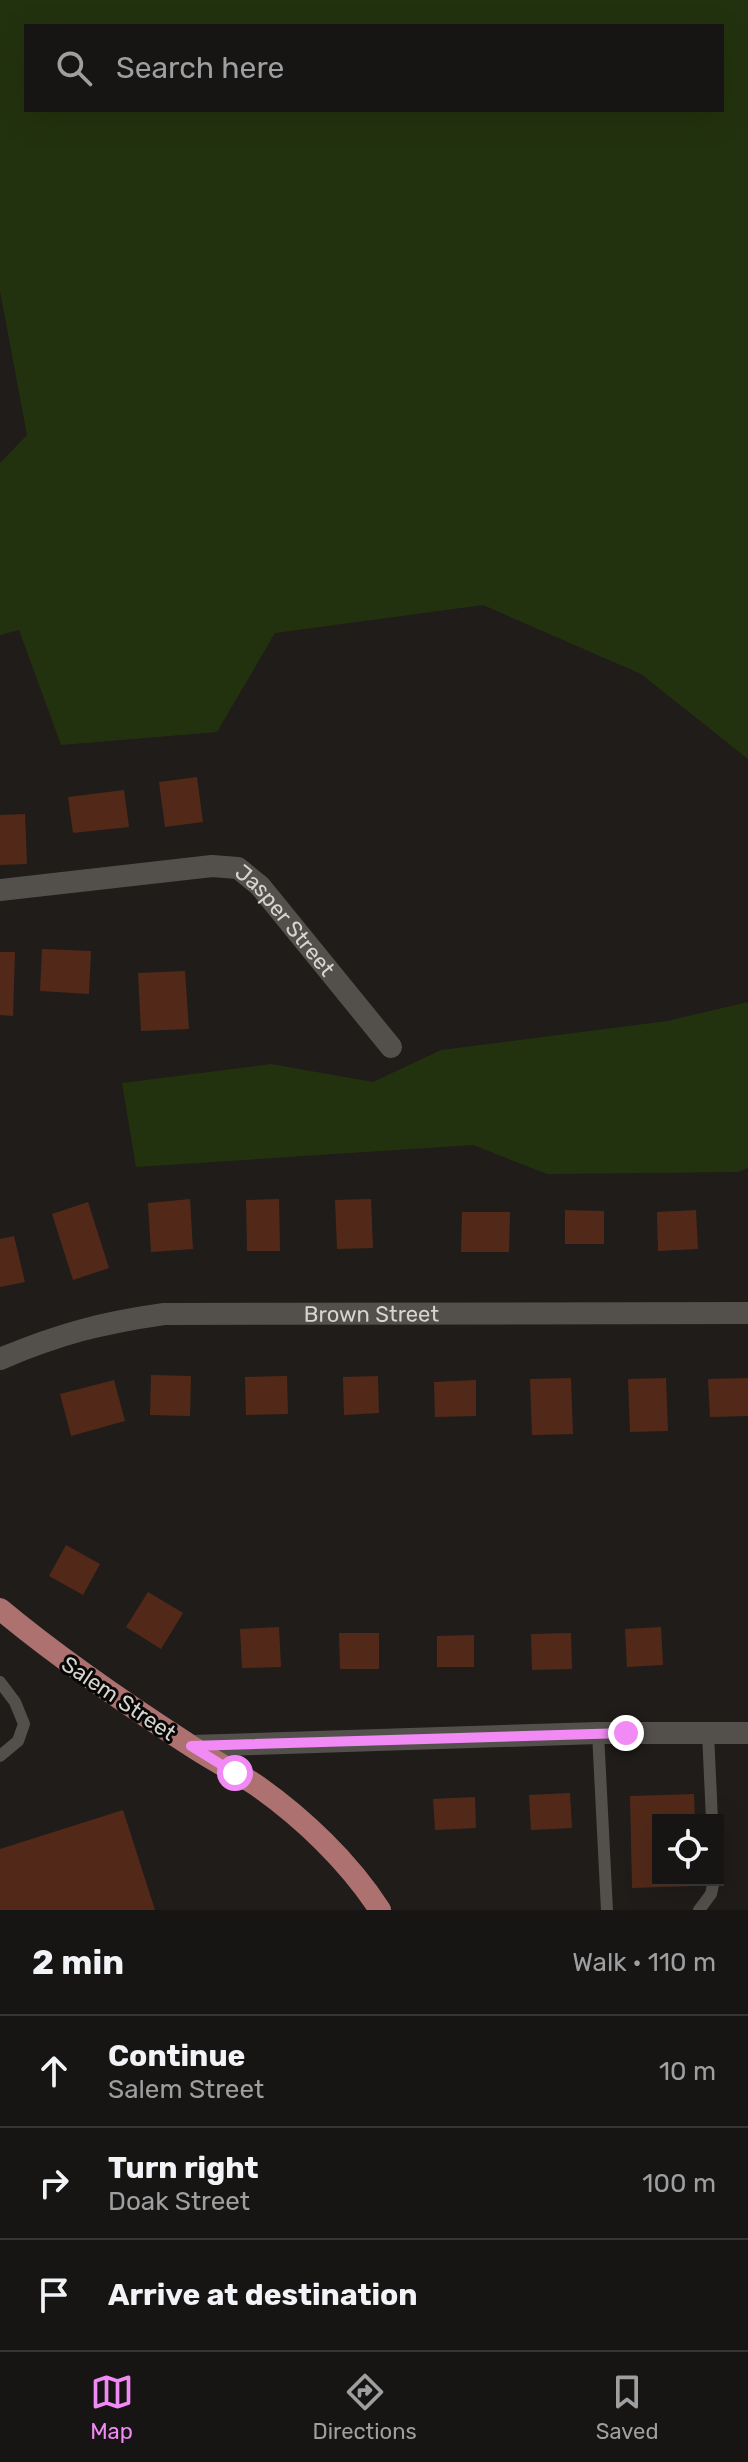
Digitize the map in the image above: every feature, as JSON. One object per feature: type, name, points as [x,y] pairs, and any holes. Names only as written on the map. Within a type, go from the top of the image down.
[{"type":"main road","name":"Salem Street","points":[[0,1609],[54,1654],[256,1786],[290,1812],[323,1841],[380,1910]]},
{"type":"street","name":"Jasper Street","points":[[0,890],[212,866],[238,868],[260,886],[391,1047]]},
{"type":"street","name":"Brown Street","points":[[0,1359],[69,1332],[164,1314],[748,1313]]},
{"type":"street","points":[[191,1746],[598,1733],[748,1733]]},
{"type":"lane","points":[[0,1682],[15,1702],[24,1724],[18,1741],[0,1756]]},
{"type":"lane","points":[[598,1733],[607,1910]]},
{"type":"lane","points":[[708,1733],[712,1814]]},
{"type":"lane","points":[[699,1910],[711,1894],[713,1886]]},
{"type":"green space","points":[[0,0],[748,0],[748,759],[641,674],[483,605],[275,633],[217,732],[61,745],[19,630],[0,635],[0,463],[27,435],[0,291]]},
{"type":"green space","points":[[748,1002],[748,1168],[738,1172],[547,1174],[473,1145],[136,1167],[122,1083],[271,1064],[373,1082],[441,1050],[667,1021]]},
{"type":"building","points":[[197,777],[203,822],[165,827],[159,782]]},
{"type":"building","points":[[124,790],[129,827],[73,833],[68,797]]},
{"type":"building","points":[[25,814],[27,864],[0,865],[0,815]]},
{"type":"building","points":[[42,949],[91,951],[89,994],[40,991]]},
{"type":"building","points":[[0,952],[15,952],[13,1016],[0,1015]]},
{"type":"building","points":[[185,971],[189,1029],[141,1031],[138,973]]},
{"type":"building","points":[[190,1199],[193,1249],[151,1252],[148,1203]]},
{"type":"building","points":[[279,1199],[280,1251],[247,1251],[246,1200]]},
{"type":"building","points":[[371,1199],[373,1248],[337,1249],[335,1200]]},
{"type":"building","points":[[88,1202],[109,1268],[73,1280],[52,1214]]},
{"type":"building","points":[[565,1210],[604,1211],[604,1244],[565,1244]]},
{"type":"building","points":[[696,1210],[698,1249],[658,1251],[657,1212]]},
{"type":"building","points":[[462,1212],[510,1212],[509,1252],[461,1252]]},
{"type":"building","points":[[14,1236],[25,1282],[0,1287],[0,1239]]},
{"type":"building","points":[[151,1375],[191,1376],[190,1416],[150,1415]]},
{"type":"building","points":[[287,1376],[288,1414],[246,1415],[245,1377]]},
{"type":"building","points":[[378,1376],[379,1413],[344,1415],[343,1377]]},
{"type":"building","points":[[571,1378],[573,1434],[532,1435],[530,1379]]},
{"type":"building","points":[[666,1378],[668,1431],[630,1432],[628,1379]]},
{"type":"building","points":[[748,1378],[748,1416],[710,1417],[708,1379]]},
{"type":"building","points":[[114,1380],[125,1421],[71,1436],[60,1394]]},
{"type":"building","points":[[476,1380],[476,1416],[435,1417],[434,1382]]},
{"type":"building","points":[[66,1545],[100,1564],[83,1595],[49,1576]]},
{"type":"building","points":[[148,1592],[183,1613],[161,1649],[126,1627]]},
{"type":"building","points":[[279,1627],[281,1667],[242,1668],[240,1629]]},
{"type":"building","points":[[661,1627],[663,1665],[627,1667],[625,1629]]},
{"type":"building","points":[[339,1633],[379,1633],[379,1669],[340,1669]]},
{"type":"building","points":[[571,1633],[572,1669],[532,1670],[531,1634]]},
{"type":"building","points":[[474,1635],[474,1667],[437,1667],[437,1636]]},
{"type":"building","points":[[570,1793],[572,1828],[531,1830],[529,1795]]},
{"type":"building","points":[[694,1794],[695,1814],[652,1814],[652,1886],[696,1886],[632,1888],[630,1796]]},
{"type":"building","points":[[475,1797],[476,1828],[435,1830],[433,1799]]},
{"type":"building","points":[[123,1810],[155,1910],[0,1910],[0,1849]]},
{"type":"route","points":[[235,1773],[191,1746],[626,1733]]}]
